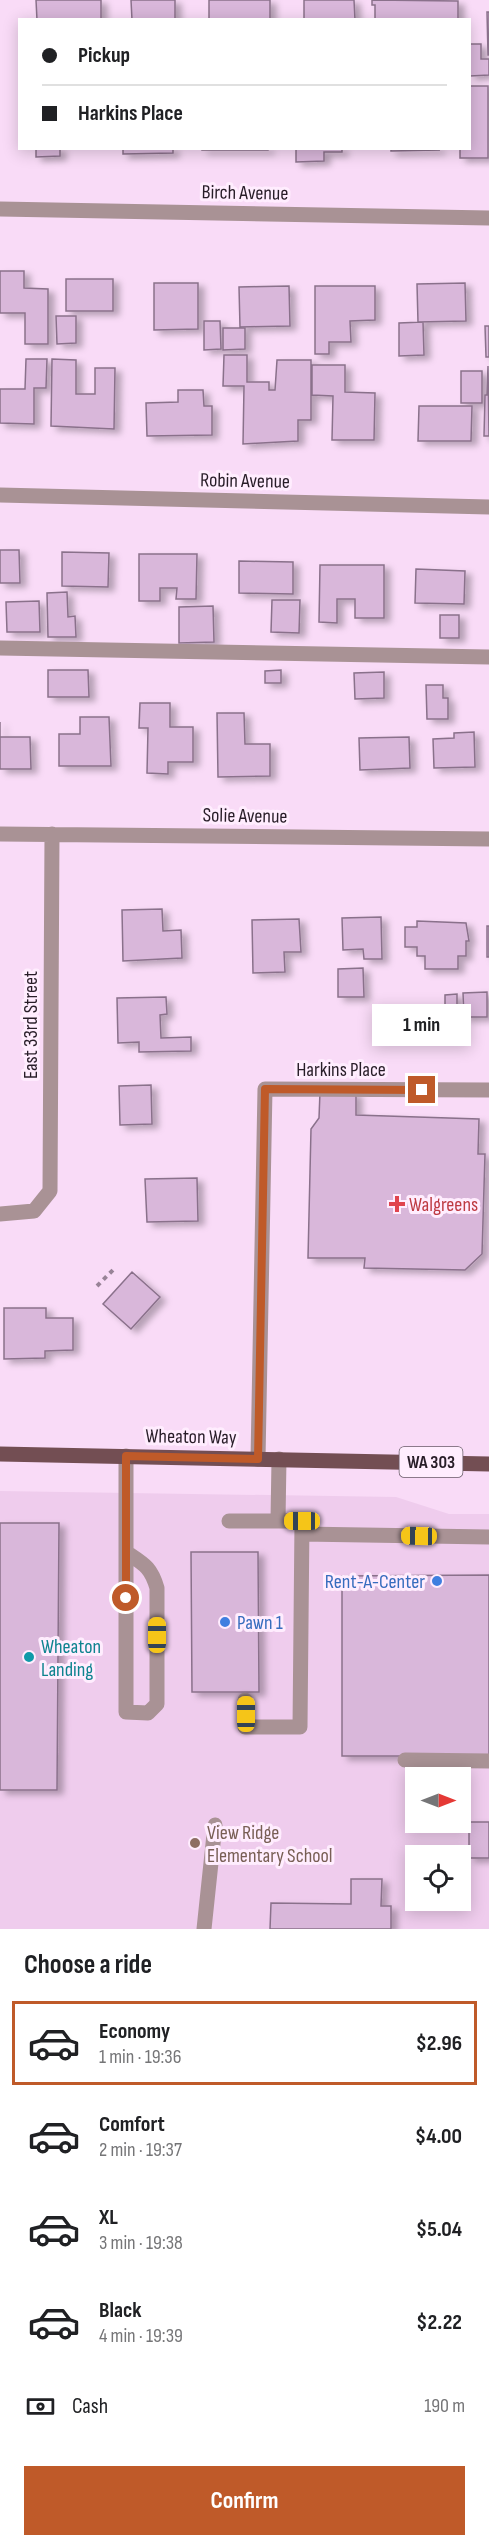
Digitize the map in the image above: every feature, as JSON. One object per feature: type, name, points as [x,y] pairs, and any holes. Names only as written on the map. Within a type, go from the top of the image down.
[{"type":"main road","name":"Wheaton Way","points":[[0,1454],[489,1464]]},
{"type":"street","name":"Birch Avenue","points":[[0,209],[489,218]]},
{"type":"street","name":"Robin Avenue","points":[[0,495],[489,507]]},
{"type":"street","points":[[0,648],[489,657]]},
{"type":"street","name":"Solie Avenue","points":[[0,834],[489,839]]},
{"type":"street","name":"East 33rd Street","points":[[0,1214],[34,1211],[50,1191],[52,834]]},
{"type":"street","name":"Harkins Place","points":[[258,1459],[265,1089],[489,1090]]},
{"type":"street","points":[[126,1456],[126,1552],[126,1712],[148,1713],[157,1704],[157,1588],[153,1574],[147,1566],[126,1552]]},
{"type":"street","points":[[278,1521],[279,1459]]},
{"type":"street","points":[[229,1521],[302,1521],[300,1727],[246,1727],[246,1700]]},
{"type":"street","points":[[302,1534],[489,1537]]},
{"type":"street","points":[[405,1760],[489,1761]]},
{"type":"street","points":[[204,1929],[216,1825]]},
{"type":"path","points":[[97,1286],[116,1267]]},
{"type":"shaded area","points":[[0,1491],[396,1497],[449,1514],[489,1514],[489,1929],[0,1929]]},
{"type":"building","points":[[36,0],[101,0],[101,18],[37,18]]},
{"type":"building","points":[[131,0],[175,0],[175,18],[132,18]]},
{"type":"building","points":[[209,0],[270,0],[270,18],[209,18]]},
{"type":"building","points":[[304,0],[354,0],[355,18],[304,18]]},
{"type":"building","points":[[372,0],[458,1],[458,18],[375,18],[375,5],[372,5]]},
{"type":"building","points":[[487,12],[489,12],[489,55],[488,55]]},
{"type":"building","points":[[471,44],[481,44],[481,59],[489,59],[489,75],[471,76]]},
{"type":"building","points":[[471,86],[488,86],[488,158],[460,158],[460,150],[471,150]]},
{"type":"building","points":[[36,150],[60,150],[60,156],[36,157]]},
{"type":"building","points":[[123,150],[173,150],[173,153],[123,154]]},
{"type":"building","points":[[296,150],[342,150],[342,152],[324,152],[324,161],[296,162]]},
{"type":"building","points":[[391,150],[439,150],[391,151]]},
{"type":"building","points":[[0,271],[24,271],[24,288],[48,289],[48,344],[25,344],[25,313],[0,313]]},
{"type":"building","points":[[66,279],[113,279],[113,311],[66,311]]},
{"type":"building","points":[[154,283],[198,283],[198,329],[154,330]]},
{"type":"building","points":[[465,283],[466,321],[418,322],[417,284]]},
{"type":"building","points":[[289,286],[290,326],[240,327],[239,287]]},
{"type":"building","points":[[315,286],[375,286],[375,320],[350,321],[351,342],[329,342],[329,354],[315,354]]},
{"type":"building","points":[[56,316],[76,316],[76,343],[57,344]]},
{"type":"building","points":[[204,321],[220,321],[221,349],[204,350]]},
{"type":"building","points":[[423,322],[424,355],[399,356],[399,323]]},
{"type":"building","points":[[485,326],[489,326],[489,357],[486,357]]},
{"type":"building","points":[[223,328],[245,328],[245,349],[223,350]]},
{"type":"building","points":[[224,355],[247,355],[247,382],[269,382],[269,390],[275,390],[277,360],[311,360],[311,420],[298,420],[298,441],[243,444],[244,386],[223,386]]},
{"type":"building","points":[[26,359],[47,359],[46,388],[34,388],[34,424],[0,423],[0,389],[25,389]]},
{"type":"building","points":[[52,359],[76,360],[76,394],[95,394],[95,368],[115,368],[114,429],[51,426]]},
{"type":"building","points":[[312,365],[345,365],[345,392],[375,393],[374,440],[332,440],[333,396],[312,395]]},
{"type":"building","points":[[488,366],[489,436],[484,436],[485,395],[487,395]]},
{"type":"building","points":[[461,371],[482,371],[482,403],[461,403]]},
{"type":"building","points":[[178,390],[203,390],[204,406],[212,406],[212,435],[147,436],[146,403],[178,402]]},
{"type":"building","points":[[419,406],[472,406],[471,441],[418,441]]},
{"type":"building","points":[[0,550],[19,550],[20,583],[0,583]]},
{"type":"building","points":[[62,552],[109,553],[108,587],[62,586]]},
{"type":"building","points":[[139,554],[197,554],[196,599],[176,599],[177,588],[160,588],[160,601],[139,601]]},
{"type":"building","points":[[239,561],[293,562],[293,594],[239,593]]},
{"type":"building","points":[[320,565],[384,565],[384,618],[355,618],[355,599],[337,599],[337,623],[319,622]]},
{"type":"building","points":[[416,569],[465,571],[464,604],[415,603]]},
{"type":"building","points":[[67,592],[68,617],[75,616],[76,637],[48,637],[47,593]]},
{"type":"building","points":[[272,600],[300,600],[299,633],[271,632]]},
{"type":"building","points":[[39,601],[40,632],[7,632],[6,602]]},
{"type":"building","points":[[213,606],[214,642],[179,643],[179,607]]},
{"type":"building","points":[[440,615],[459,615],[459,638],[440,638]]},
{"type":"building","points":[[48,670],[88,670],[89,697],[48,697]]},
{"type":"building","points":[[281,670],[281,683],[265,683],[265,671]]},
{"type":"building","points":[[384,672],[384,698],[355,699],[354,673]]},
{"type":"building","points":[[426,685],[443,685],[443,698],[448,698],[448,719],[427,719]]},
{"type":"building","points":[[140,703],[170,703],[170,727],[193,727],[193,762],[168,762],[168,774],[147,773],[148,728],[139,728]]},
{"type":"building","points":[[217,713],[244,713],[245,744],[270,744],[270,776],[218,777]]},
{"type":"building","points":[[80,717],[109,717],[111,766],[59,766],[59,734],[80,734]]},
{"type":"building","points":[[474,732],[475,767],[434,768],[433,739],[454,738],[454,733]]},
{"type":"building","points":[[0,737],[30,737],[31,769],[0,769]]},
{"type":"building","points":[[409,737],[410,768],[360,770],[359,738]]},
{"type":"building","points":[[162,909],[163,931],[181,930],[182,958],[123,961],[122,910]]},
{"type":"building","points":[[381,917],[382,959],[364,959],[363,949],[343,950],[342,918]]},
{"type":"building","points":[[299,919],[301,952],[284,952],[285,972],[253,973],[252,920]]},
{"type":"building","points":[[417,921],[466,923],[469,941],[466,941],[466,956],[458,956],[458,969],[425,969],[425,956],[417,956],[417,947],[405,947],[405,927],[417,927]]},
{"type":"building","points":[[487,926],[489,926],[489,957],[487,957]]},
{"type":"building","points":[[363,968],[364,997],[338,997],[338,969]]},
{"type":"building","points":[[487,992],[487,1017],[464,1017],[463,993]]},
{"type":"building","points":[[457,994],[457,1005],[445,1005],[445,995]]},
{"type":"building","points":[[166,997],[167,1014],[160,1015],[161,1038],[191,1037],[191,1051],[139,1052],[139,1042],[118,1043],[117,998]]},
{"type":"building","points":[[151,1085],[152,1124],[120,1125],[119,1086]]},
{"type":"building","name":"Walgreens","points":[[320,1092],[356,1093],[356,1115],[479,1119],[478,1154],[485,1154],[482,1254],[465,1270],[364,1268],[365,1258],[308,1258],[311,1129],[319,1118]]},
{"type":"building","points":[[197,1178],[198,1221],[147,1222],[145,1179]]},
{"type":"building","points":[[132,1272],[160,1297],[131,1329],[103,1304]]},
{"type":"building","points":[[4,1308],[46,1308],[46,1318],[73,1318],[73,1350],[45,1351],[45,1358],[4,1359]]},
{"type":"building","name":"Wheaton Landing","points":[[0,1523],[59,1523],[57,1790],[0,1790]]},
{"type":"building","name":"Pawn 1","points":[[191,1552],[258,1552],[259,1692],[192,1692]]},
{"type":"building","points":[[489,1575],[489,1756],[342,1756],[342,1576]]},
{"type":"building","points":[[471,1822],[489,1822],[489,1858],[471,1858],[471,1845],[469,1845]]},
{"type":"building","points":[[351,1879],[382,1879],[381,1906],[391,1906],[391,1929],[270,1929],[271,1903],[351,1904]]},
{"type":"place","name":"Walgreens","points":[[397,1204]]},
{"type":"place","name":"Rent-A-Center","points":[[437,1581]]},
{"type":"place","name":"Pawn 1","points":[[225,1622]]},
{"type":"place","name":"Wheaton Landing","points":[[29,1657]]},
{"type":"place","name":"View Ridge Elementary School","points":[[195,1843]]},
{"type":"route","points":[[126,1598],[126,1456],[258,1459],[265,1089],[422,1090]]}]
